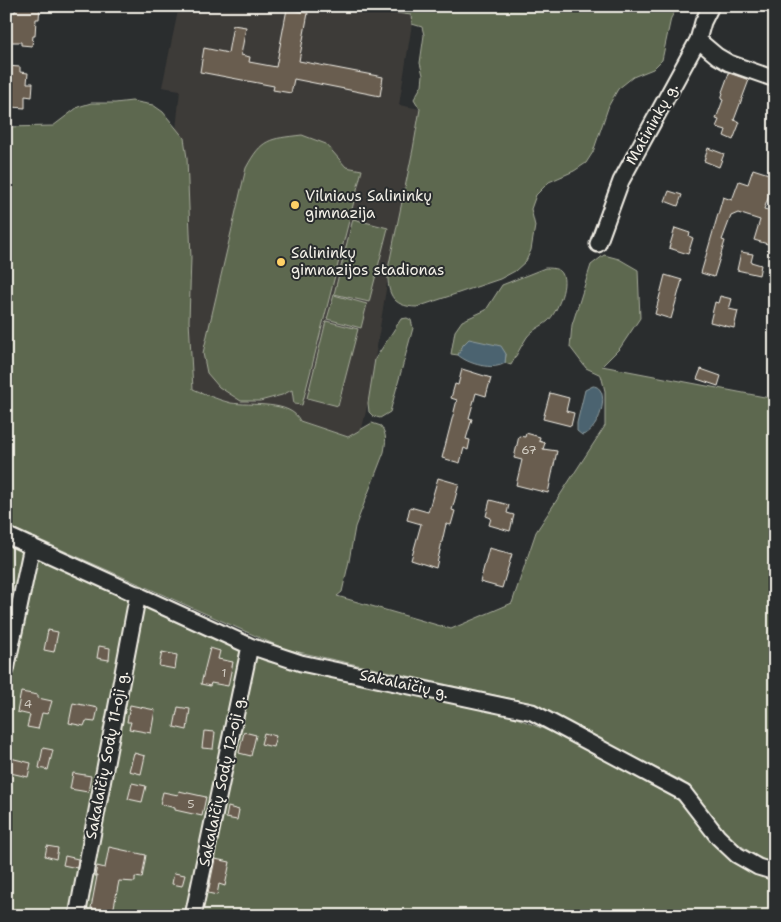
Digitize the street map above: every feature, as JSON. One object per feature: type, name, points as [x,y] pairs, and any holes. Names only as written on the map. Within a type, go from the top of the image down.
[{"type":"street","name":"Matininkų g.","points":[[598,244],[621,181],[698,40],[711,6]]},
{"type":"street","points":[[698,40],[717,56],[729,63],[775,79]]},
{"type":"street","name":"Sakalaičių g.","points":[[6,535],[250,646],[302,663],[532,712],[684,793],[718,837],[737,855],[758,867],[775,872]]},
{"type":"street","points":[[6,670],[32,546]]},
{"type":"street","name":"Sakalaičių Sodų 11-oji g.","points":[[77,916],[138,594]]},
{"type":"street","name":"Sakalaičių Sodų 12-oji g.","points":[[193,916],[250,646]]},
{"type":"shaded area","name":"Vilniaus Salininkų gimnazija","points":[[179,6],[375,6],[375,10],[411,15],[412,24],[399,105],[420,109],[388,269],[368,403],[362,428],[348,437],[300,421],[298,416],[273,406],[230,403],[193,389],[189,321],[191,258],[187,158],[184,138],[176,130],[180,90],[162,87]]},
{"type":"green space","points":[[375,6],[678,6],[671,18],[662,60],[653,69],[633,77],[618,89],[609,105],[593,152],[586,163],[574,171],[549,182],[536,195],[531,209],[535,226],[531,250],[526,261],[515,271],[500,279],[417,307],[401,304],[392,297],[388,285],[388,269],[420,109],[414,99],[422,85],[423,75],[420,63],[424,35],[422,27],[412,24],[411,15],[375,10]]},
{"type":"green space","points":[[132,101],[153,105],[163,112],[184,138],[187,158],[191,258],[189,321],[193,389],[231,403],[279,407],[295,414],[300,421],[348,437],[372,423],[381,426],[384,432],[386,441],[384,452],[355,527],[342,592],[337,596],[451,629],[512,603],[536,532],[605,426],[605,391],[601,375],[586,368],[570,347],[572,325],[591,265],[604,255],[619,259],[638,270],[640,318],[620,348],[602,366],[775,399],[775,864],[757,856],[735,840],[722,827],[696,794],[682,781],[543,710],[517,700],[285,649],[6,525],[6,127],[53,126],[78,107],[91,103]]},
{"type":"green space","name":"Salininkų gimnazijos stadionas","points":[[302,135],[326,144],[346,167],[362,170],[302,405],[294,404],[292,390],[260,401],[241,401],[219,387],[207,373],[203,353],[246,168],[262,145],[274,139]]},
{"type":"green space","points":[[353,219],[388,228],[369,302],[334,294]]},
{"type":"green space","points":[[545,268],[557,269],[563,275],[562,296],[552,317],[527,337],[511,365],[505,363],[506,354],[463,345],[458,355],[451,354],[455,331],[462,321],[486,310],[502,285]]},
{"type":"green space","points":[[334,295],[367,304],[361,328],[327,319]]},
{"type":"green space","points":[[407,318],[411,320],[413,328],[390,412],[380,418],[373,416],[369,412],[368,403],[375,359],[401,319]]},
{"type":"green space","points":[[326,321],[358,329],[338,406],[307,398]]},
{"type":"green space","points":[[6,544],[265,661],[302,671],[509,715],[551,732],[666,790],[683,806],[722,851],[746,868],[775,880],[775,916],[6,916]]},
{"type":"water","points":[[469,339],[501,346],[506,354],[505,363],[487,366],[474,364],[462,358],[458,355],[463,345]]},
{"type":"water","points":[[593,386],[599,388],[602,394],[601,410],[594,426],[582,435],[577,431],[577,423],[585,390]]},
{"type":"building","points":[[16,6],[40,6],[39,19],[36,19],[35,36],[33,36],[32,46],[21,45],[21,42],[10,42],[11,34],[6,33],[7,20],[11,20],[12,12],[15,12]]},
{"type":"building","points":[[287,9],[308,13],[299,61],[383,77],[380,96],[294,79],[291,93],[273,90],[274,86],[200,72],[204,48],[228,53],[233,25],[246,27],[241,55],[250,57],[249,62],[276,67]]},
{"type":"building","points":[[6,66],[20,67],[20,72],[28,73],[27,83],[33,83],[32,97],[25,96],[25,108],[11,107],[12,96],[6,93]]},
{"type":"building","points":[[729,73],[749,80],[734,120],[740,122],[733,140],[724,136],[726,130],[716,127],[719,120],[716,119],[723,100],[721,99],[722,92]]},
{"type":"building","points":[[708,148],[724,154],[719,167],[704,161]]},
{"type":"building","points":[[753,169],[775,176],[775,188],[772,188],[764,209],[775,212],[775,231],[771,245],[754,240],[760,220],[738,213],[731,216],[722,240],[725,241],[714,277],[701,273],[723,197],[732,200],[739,181],[748,184]]},
{"type":"building","points":[[669,191],[682,195],[678,206],[665,201]]},
{"type":"building","points":[[675,228],[690,233],[689,236],[693,238],[688,254],[669,248]]},
{"type":"building","points":[[741,252],[753,254],[751,262],[761,265],[759,275],[737,270]]},
{"type":"building","points":[[665,275],[682,280],[671,319],[655,314]]},
{"type":"building","points":[[720,296],[732,299],[729,309],[738,311],[734,328],[710,322],[715,302],[718,303]]},
{"type":"building","points":[[462,369],[491,378],[486,396],[476,393],[469,418],[472,419],[466,439],[470,440],[468,450],[464,448],[460,463],[442,458],[457,400],[451,398],[455,384],[458,385]]},
{"type":"building","points":[[701,369],[721,376],[718,386],[697,379]]},
{"type":"building","points":[[550,393],[569,398],[566,411],[574,413],[571,426],[543,419]]},
{"type":"building","points":[[526,433],[540,437],[539,441],[545,443],[543,449],[557,451],[548,493],[516,485],[522,460],[514,458],[519,436],[525,437]]},
{"type":"building","points":[[438,478],[459,484],[452,510],[455,511],[451,525],[446,524],[436,568],[411,560],[421,524],[407,520],[410,507],[428,512]]},
{"type":"building","points":[[490,500],[509,505],[507,513],[514,515],[510,531],[489,525],[491,518],[486,516]]},
{"type":"building","points":[[489,548],[512,554],[502,588],[480,582]]},
{"type":"building","points":[[48,630],[58,632],[54,652],[44,650]]},
{"type":"building","points":[[99,646],[110,648],[109,660],[97,658]]},
{"type":"building","points":[[210,648],[220,651],[218,659],[233,662],[228,686],[211,683],[210,686],[201,684]]},
{"type":"building","points":[[162,652],[177,655],[175,669],[159,666]]},
{"type":"building","points":[[21,692],[38,695],[38,698],[52,701],[48,714],[42,713],[38,729],[27,727],[30,715],[17,712]]},
{"type":"building","points":[[73,703],[98,708],[95,722],[86,721],[84,726],[69,723]]},
{"type":"building","points":[[130,705],[155,710],[151,733],[129,729],[131,722],[127,722]]},
{"type":"building","points":[[178,707],[190,709],[187,730],[174,727]]},
{"type":"building","points":[[204,731],[215,732],[213,749],[202,748]]},
{"type":"building","points":[[244,732],[256,735],[251,756],[239,753]]},
{"type":"building","points":[[264,733],[276,736],[273,747],[261,744]]},
{"type":"building","points":[[43,748],[53,750],[48,770],[39,768]]},
{"type":"building","points":[[134,753],[145,756],[141,774],[129,771]]},
{"type":"building","points":[[6,757],[31,763],[28,777],[6,772]]},
{"type":"building","points":[[73,773],[91,776],[88,792],[70,789]]},
{"type":"building","points":[[132,783],[146,786],[142,802],[128,799]]},
{"type":"building","points":[[179,791],[206,797],[202,816],[175,810],[175,808],[160,804],[163,792],[178,795]]},
{"type":"building","points":[[228,807],[239,810],[237,820],[226,818]]},
{"type":"building","points":[[47,846],[58,848],[56,859],[45,856]]},
{"type":"building","points":[[109,847],[146,855],[142,878],[135,877],[135,882],[119,881],[113,912],[91,908],[97,866],[105,868]]},
{"type":"building","points":[[65,856],[78,859],[77,868],[63,865]]},
{"type":"building","points":[[215,859],[230,862],[225,886],[219,884],[217,895],[208,893]]},
{"type":"building","points":[[174,873],[185,875],[182,886],[172,884]]},
{"type":"place","name":"Vilniaus Salininkų gimnazija","points":[[295,205]]},
{"type":"place","name":"Salininkų gimnazijos stadionas","points":[[281,262]]}]
